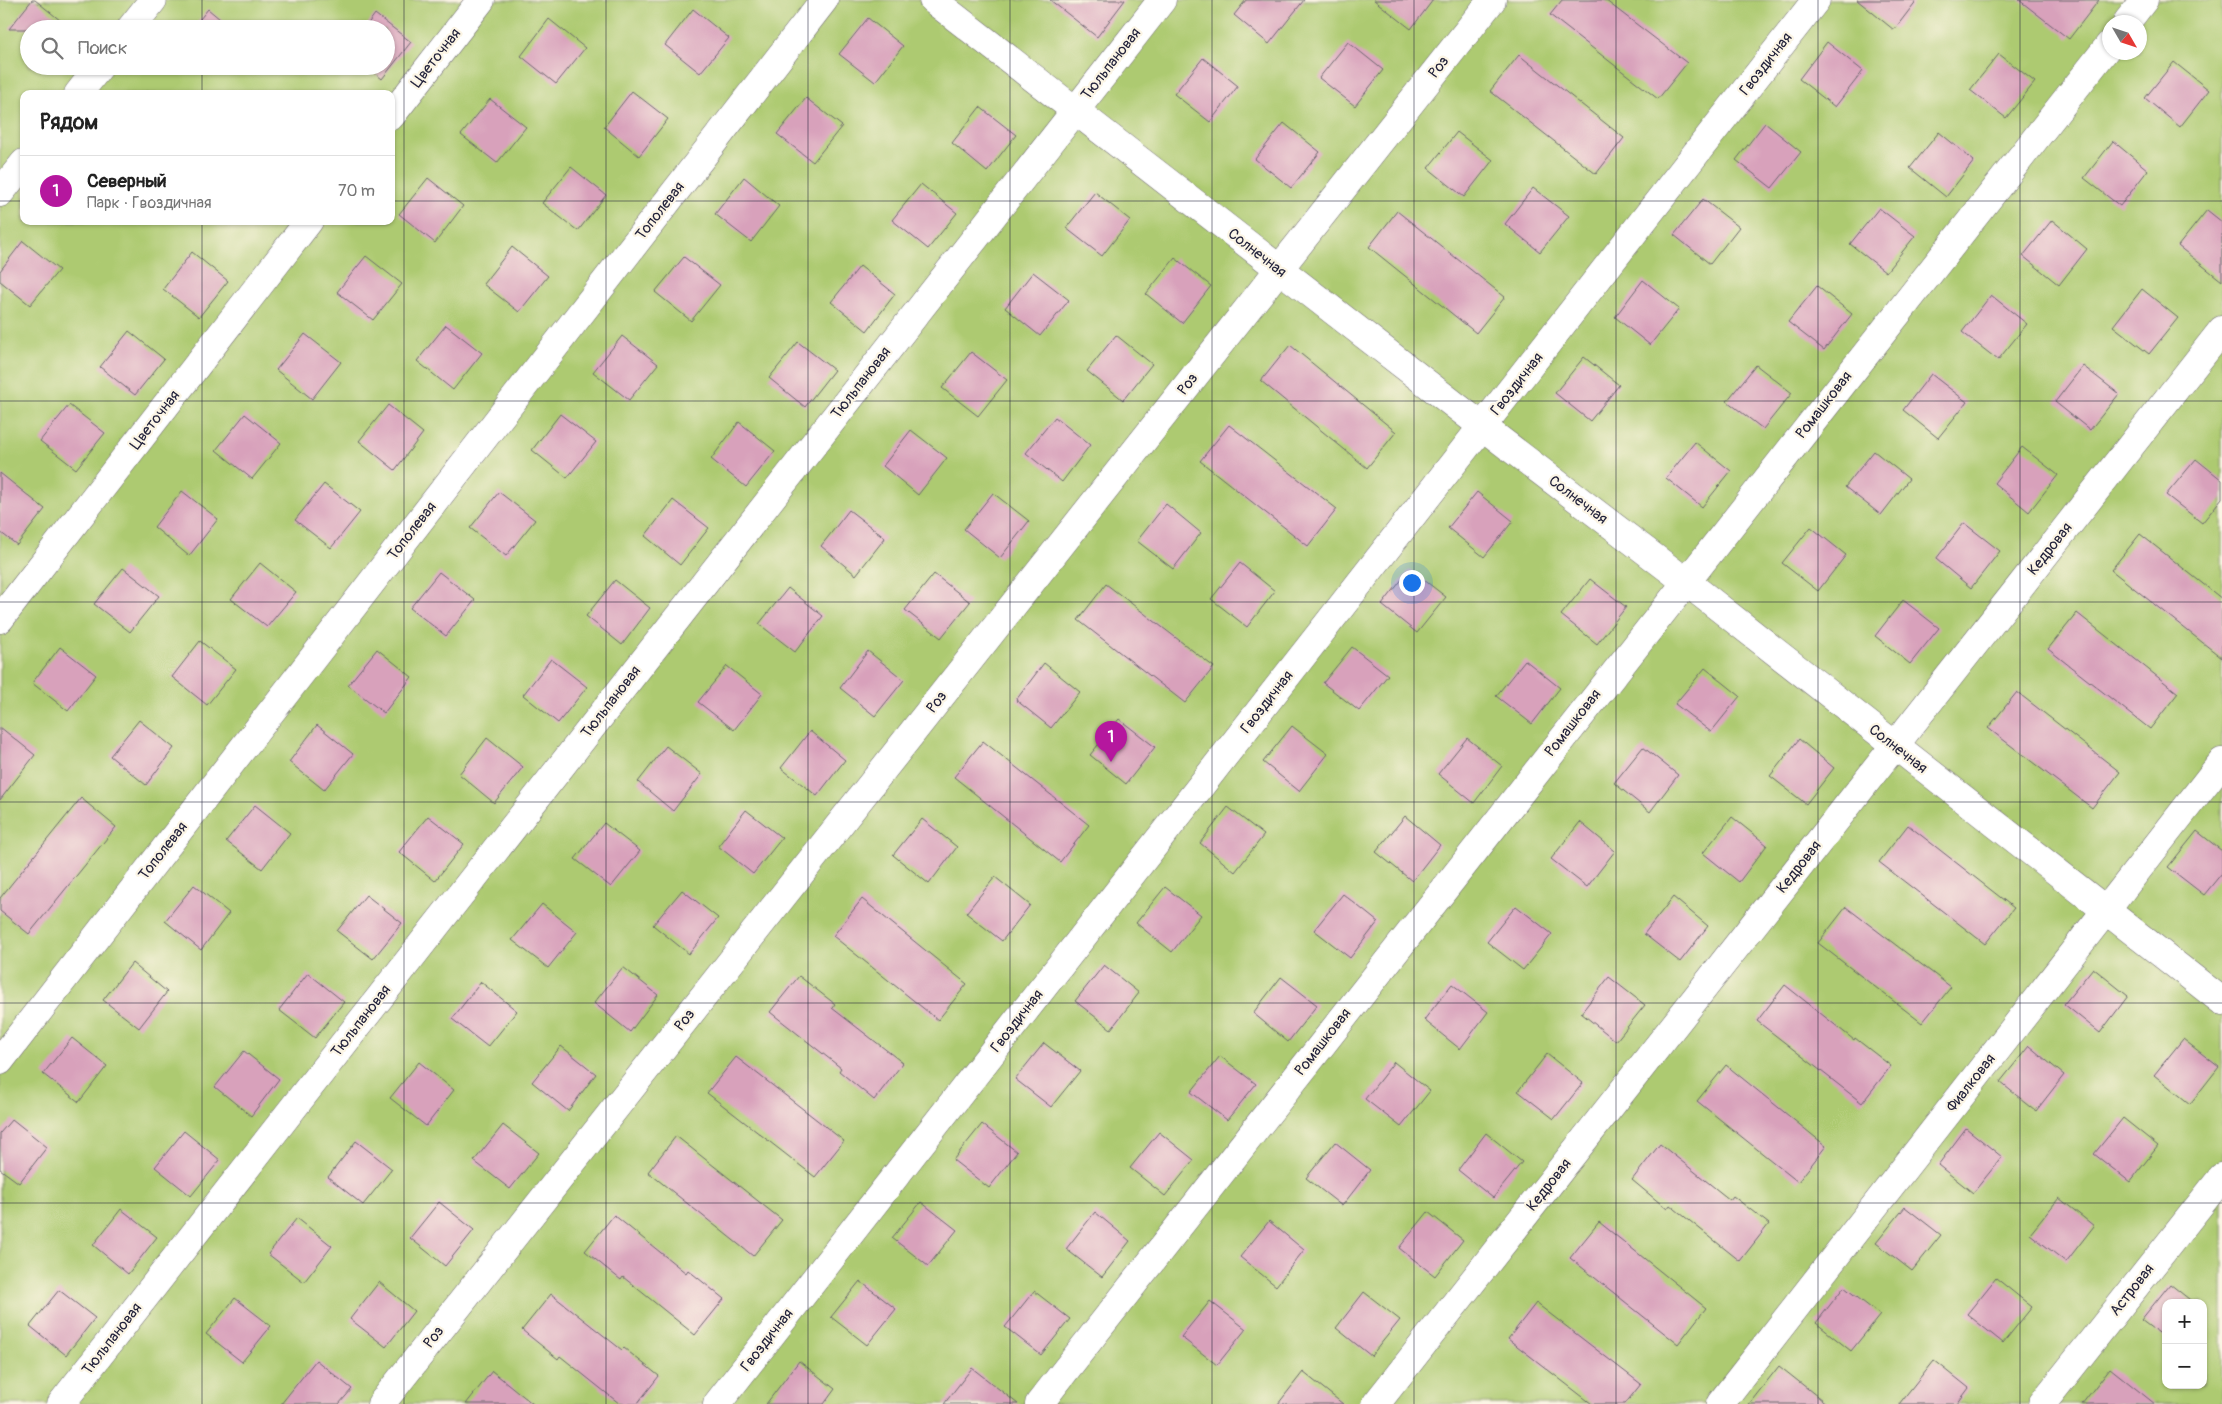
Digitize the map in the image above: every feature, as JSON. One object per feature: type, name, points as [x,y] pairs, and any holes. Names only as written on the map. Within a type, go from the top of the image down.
[{"type":"street","points":[[137,20],[153,0]]},
{"type":"street","name":"Цветочная","points":[[395,111],[481,0]]},
{"type":"street","name":"Тополевая","points":[[0,1061],[824,0]]},
{"type":"street","name":"Солнечная","points":[[933,0],[1279,270],[1685,581],[2222,1001]]},
{"type":"street","name":"Тюльпановая","points":[[61,1404],[1162,0]]},
{"type":"street","name":"Роз","points":[[381,1404],[1492,0]]},
{"type":"street","name":"Гвоздичная","points":[[717,1404],[1816,0]]},
{"type":"street","points":[[2132,15],[2144,0]]},
{"type":"street","name":"Ромашковая","points":[[1039,1404],[1685,581],[2102,54]]},
{"type":"street","points":[[81,90],[93,75]]},
{"type":"street","points":[[0,193],[20,168]]},
{"type":"street","name":"Цветочная","points":[[0,619],[306,225]]},
{"type":"street","name":"Кедровая","points":[[1376,1404],[2222,330]]},
{"type":"street","name":"Фиалковая","points":[[1720,1404],[2222,762]]},
{"type":"street","name":"Астровая","points":[[2042,1404],[2222,1177]]},
{"type":"green space","points":[[0,0],[2222,0],[2222,1404],[0,1404]]},
{"type":"building","points":[[32,0],[35,0],[60,20],[20,20],[20,29],[9,29]]},
{"type":"building","points":[[1050,0],[1125,0],[1097,37]]},
{"type":"building","points":[[1246,0],[1304,0],[1269,44],[1234,15]]},
{"type":"building","points":[[1374,0],[1433,0],[1411,29]]},
{"type":"building","points":[[1562,0],[1605,0],[1687,63],[1658,99],[1550,15]]},
{"type":"building","points":[[1857,0],[1917,0],[1894,30]]},
{"type":"building","points":[[2019,0],[2099,0],[2069,39]]},
{"type":"building","points":[[208,9],[221,20],[199,20]]},
{"type":"building","points":[[693,9],[729,38],[700,73],[665,45]]},
{"type":"building","points":[[375,14],[383,20],[371,20]]},
{"type":"building","points":[[868,18],[903,46],[875,82],[839,54]]},
{"type":"building","points":[[549,19],[585,48],[556,84],[521,56]]},
{"type":"building","points":[[395,30],[411,42],[395,62]]},
{"type":"building","points":[[1348,42],[1383,70],[1355,106],[1319,78]]},
{"type":"building","points":[[1827,42],[1863,71],[1835,107],[1799,79]]},
{"type":"building","points":[[1999,54],[2035,82],[2006,118],[1970,90]]},
{"type":"building","points":[[1519,55],[1624,138],[1596,174],[1490,91]]},
{"type":"building","points":[[1203,58],[1238,86],[1210,122],[1174,94]]},
{"type":"building","points":[[2174,62],[2209,90],[2180,127],[2145,98]]},
{"type":"building","points":[[377,75],[385,75],[382,79]]},
{"type":"building","points":[[632,91],[668,119],[639,156],[604,127]]},
{"type":"building","points":[[806,98],[842,126],[813,162],[777,134]]},
{"type":"building","points":[[490,99],[526,127],[497,163],[461,135]]},
{"type":"building","points":[[980,107],[1016,135],[987,172],[952,143]]},
{"type":"building","points":[[1284,123],[1320,152],[1291,188],[1255,159]]},
{"type":"building","points":[[1765,123],[1801,152],[1772,188],[1736,160]]},
{"type":"building","points":[[1457,132],[1493,160],[1464,197],[1428,168]]},
{"type":"building","points":[[1939,132],[1974,161],[1946,197],[1910,168]]},
{"type":"building","points":[[2113,141],[2148,170],[2120,206],[2084,178]]},
{"type":"building","points":[[571,167],[606,195],[578,231],[542,203]]},
{"type":"building","points":[[744,177],[779,206],[751,242],[715,214]]},
{"type":"building","points":[[428,178],[463,206],[435,243],[399,214]]},
{"type":"building","points":[[921,184],[957,213],[928,249],[892,220]]},
{"type":"building","points":[[1533,188],[1569,216],[1540,252],[1505,224]]},
{"type":"building","points":[[1095,192],[1130,220],[1102,256],[1066,228]]},
{"type":"building","points":[[1703,199],[1739,227],[1710,264],[1674,235]]},
{"type":"building","points":[[1879,208],[1915,236],[1886,272],[1850,244]]},
{"type":"building","points":[[2207,210],[2222,222],[2222,281],[2178,246]]},
{"type":"building","points":[[1397,211],[1505,297],[1476,333],[1369,247]]},
{"type":"building","points":[[2052,220],[2087,249],[2059,285],[2023,256]]},
{"type":"building","points":[[23,241],[59,270],[30,305],[0,281],[0,271]]},
{"type":"building","points":[[512,247],[548,276],[519,312],[483,284]]},
{"type":"building","points":[[192,252],[228,281],[199,317],[163,289]]},
{"type":"building","points":[[366,256],[402,284],[373,320],[337,292]]},
{"type":"building","points":[[684,257],[720,285],[691,321],[655,292]]},
{"type":"building","points":[[1175,258],[1211,286],[1182,323],[1146,294]]},
{"type":"building","points":[[860,266],[895,294],[867,331],[831,302]]},
{"type":"building","points":[[1033,272],[1069,300],[1040,336],[1005,308]]},
{"type":"building","points":[[1643,280],[1679,309],[1650,345],[1615,317]]},
{"type":"building","points":[[1817,286],[1852,314],[1824,350],[1788,322]]},
{"type":"building","points":[[2142,289],[2178,318],[2149,354],[2113,326]]},
{"type":"building","points":[[1991,295],[2027,324],[1998,360],[1962,332]]},
{"type":"building","points":[[446,325],[482,353],[453,390],[417,361]]},
{"type":"building","points":[[129,331],[164,359],[135,395],[100,367]]},
{"type":"building","points":[[305,334],[341,362],[312,399],[276,370]]},
{"type":"building","points":[[1116,335],[1152,364],[1123,400],[1087,371]]},
{"type":"building","points":[[622,336],[658,364],[629,400],[593,372]]},
{"type":"building","points":[[798,342],[834,370],[805,407],[769,378]]},
{"type":"building","points":[[1290,345],[1396,432],[1367,468],[1261,381]]},
{"type":"building","points":[[971,352],[1007,380],[978,416],[942,388]]},
{"type":"building","points":[[1584,357],[1619,385],[1590,421],[1555,393]]},
{"type":"building","points":[[1756,365],[1792,393],[1763,429],[1727,401]]},
{"type":"building","points":[[2083,366],[2119,394],[2090,430],[2055,402]]},
{"type":"building","points":[[1931,374],[1967,402],[1938,438],[1903,410]]},
{"type":"building","points":[[69,405],[105,433],[76,469],[40,441]]},
{"type":"building","points":[[388,405],[423,433],[395,470],[359,441]]},
{"type":"building","points":[[245,414],[281,443],[252,479],[216,450]]},
{"type":"building","points":[[560,414],[596,442],[567,478],[532,450]]},
{"type":"building","points":[[1055,417],[1090,445],[1062,482],[1026,453]]},
{"type":"building","points":[[739,422],[775,451],[746,487],[711,459]]},
{"type":"building","points":[[1229,425],[1337,509],[1308,546],[1200,461]]},
{"type":"building","points":[[911,430],[947,458],[918,495],[883,466]]},
{"type":"building","points":[[1695,442],[1731,471],[1702,507],[1666,478]]},
{"type":"building","points":[[2022,447],[2058,475],[2029,512],[1994,483]]},
{"type":"building","points":[[1874,451],[1909,479],[1881,515],[1845,487]]},
{"type":"building","points":[[2196,459],[2222,480],[2222,498],[2202,523],[2166,495]]},
{"type":"building","points":[[0,473],[45,509],[17,545],[0,532]]},
{"type":"building","points":[[324,484],[360,512],[331,548],[295,520]]},
{"type":"building","points":[[182,491],[218,519],[189,556],[154,527]]},
{"type":"building","points":[[499,492],[535,520],[506,556],[470,528]]},
{"type":"building","points":[[1477,492],[1513,521],[1484,557],[1448,528]]},
{"type":"building","points":[[993,493],[1029,521],[1000,558],[964,529]]},
{"type":"building","points":[[673,500],[709,528],[680,565],[645,536]]},
{"type":"building","points":[[1166,504],[1201,533],[1173,569],[1137,541]]},
{"type":"building","points":[[849,510],[885,538],[856,575],[821,546]]},
{"type":"building","points":[[1964,523],[2000,551],[1971,588],[1936,559]]},
{"type":"building","points":[[1811,527],[1846,555],[1818,591],[1782,563]]},
{"type":"building","points":[[2140,534],[2222,599],[2222,658],[2111,570]]},
{"type":"building","points":[[260,563],[296,592],[267,627],[231,599]]},
{"type":"building","points":[[1240,563],[1275,591],[1247,627],[1211,599]]},
{"type":"building","points":[[123,568],[159,596],[130,632],[94,604]]},
{"type":"building","points":[[1410,569],[1446,597],[1417,633],[1382,605]]},
{"type":"building","points":[[439,572],[475,600],[446,636],[410,608]]},
{"type":"building","points":[[934,574],[970,602],[941,638],[905,610]]},
{"type":"building","points":[[1590,579],[1626,607],[1597,644],[1561,615]]},
{"type":"building","points":[[615,580],[650,608],[622,645],[586,616]]},
{"type":"building","points":[[1106,584],[1214,667],[1185,703],[1078,620]]},
{"type":"building","points":[[788,588],[823,616],[795,652],[759,624]]},
{"type":"building","points":[[1903,600],[1939,628],[1910,664],[1875,636]]},
{"type":"building","points":[[2077,613],[2178,693],[2150,729],[2048,649]]},
{"type":"building","points":[[200,641],[236,669],[207,705],[172,677]]},
{"type":"building","points":[[60,647],[96,675],[68,711],[32,683]]},
{"type":"building","points":[[1352,647],[1388,675],[1359,711],[1323,683]]},
{"type":"building","points":[[377,649],[412,677],[384,713],[348,685]]},
{"type":"building","points":[[868,651],[904,680],[875,716],[840,688]]},
{"type":"building","points":[[551,659],[587,687],[558,723],[523,695]]},
{"type":"building","points":[[1525,660],[1560,688],[1532,724],[1496,696]]},
{"type":"building","points":[[1044,663],[1080,692],[1051,728],[1016,700]]},
{"type":"building","points":[[727,666],[762,694],[734,730],[698,702]]},
{"type":"building","points":[[1705,668],[1740,696],[1711,732],[1675,704]]},
{"type":"building","points":[[2017,692],[2120,772],[2092,808],[1988,728]]},
{"type":"building","points":[[1119,719],[1155,747],[1126,784],[1090,755]]},
{"type":"building","points":[[139,720],[174,748],[146,785],[110,756]]},
{"type":"building","points":[[317,725],[353,754],[324,790],[289,762]]},
{"type":"building","points":[[1292,726],[1328,754],[1299,791],[1263,762]]},
{"type":"building","points":[[0,727],[35,755],[0,800]]},
{"type":"building","points":[[810,731],[845,760],[817,796],[781,768]]},
{"type":"building","points":[[487,738],[523,767],[494,803],[459,774]]},
{"type":"building","points":[[1467,738],[1502,766],[1474,803],[1438,774]]},
{"type":"building","points":[[1799,739],[1834,768],[1806,804],[1770,776]]},
{"type":"building","points":[[983,741],[1089,825],[1060,862],[954,777]]},
{"type":"building","points":[[666,746],[702,774],[673,811],[638,782]]},
{"type":"building","points":[[1643,747],[1678,775],[1650,812],[1614,783]]},
{"type":"building","points":[[81,798],[116,827],[29,934],[0,911],[0,898]]},
{"type":"building","points":[[255,805],[290,833],[262,869],[226,841]]},
{"type":"building","points":[[1228,807],[1264,835],[1235,872],[1200,843]]},
{"type":"building","points":[[746,810],[782,838],[753,874],[718,846]]},
{"type":"building","points":[[428,816],[464,844],[435,881],[399,852]]},
{"type":"building","points":[[1405,816],[1440,845],[1412,881],[1376,852]]},
{"type":"building","points":[[1732,817],[1767,845],[1739,882],[1703,853]]},
{"type":"building","points":[[922,819],[957,847],[929,884],[893,855]]},
{"type":"building","points":[[1580,822],[1615,851],[1587,887],[1551,859]]},
{"type":"building","points":[[604,823],[640,851],[611,887],[575,859]]},
{"type":"building","points":[[1908,825],[2014,908],[1985,944],[1879,862]]},
{"type":"building","points":[[2197,831],[2222,851],[2222,873],[2204,895],[2168,867]]},
{"type":"building","points":[[995,877],[1030,905],[1002,941],[966,913]]},
{"type":"building","points":[[194,885],[229,913],[201,950],[165,921]]},
{"type":"building","points":[[1165,887],[1201,915],[1172,952],[1136,923]]},
{"type":"building","points":[[682,890],[718,918],[689,954],[653,925]]},
{"type":"building","points":[[1343,894],[1378,922],[1350,958],[1314,930]]},
{"type":"building","points":[[366,895],[402,923],[373,959],[337,931]]},
{"type":"building","points":[[1673,897],[1708,926],[1680,962],[1644,934]]},
{"type":"building","points":[[862,899],[967,984],[938,1020],[833,936]]},
{"type":"building","points":[[542,904],[577,932],[548,968],[512,940]]},
{"type":"building","points":[[1516,906],[1552,934],[1523,970],[1487,942]]},
{"type":"building","points":[[1846,907],[1951,987],[1922,1023],[1818,943]]},
{"type":"building","points":[[132,963],[167,992],[139,1028],[103,1000]]},
{"type":"building","points":[[1104,965],[1139,993],[1111,1029],[1075,1001]]},
{"type":"building","points":[[623,967],[658,995],[630,1032],[594,1003]]},
{"type":"building","points":[[2093,968],[2128,996],[2100,1033],[2064,1004]]},
{"type":"building","points":[[308,973],[344,1002],[315,1038],[279,1010]]},
{"type":"building","points":[[799,976],[835,1004],[832,1008],[903,1063],[874,1100],[839,1071],[841,1068],[770,1012]]},
{"type":"building","points":[[1281,977],[1317,1005],[1288,1042],[1253,1013]]},
{"type":"building","points":[[1609,977],[1645,1005],[1616,1041],[1581,1013]]},
{"type":"building","points":[[481,982],[517,1011],[488,1047],[452,1019]]},
{"type":"building","points":[[1452,984],[1488,1012],[1460,1049],[1424,1020]]},
{"type":"building","points":[[1785,985],[1854,1040],[1855,1038],[1891,1066],[1862,1103],[1757,1021]]},
{"type":"building","points":[[72,1038],[107,1066],[79,1102],[43,1074]]},
{"type":"building","points":[[2183,1039],[2219,1067],[2190,1104],[2154,1075]]},
{"type":"building","points":[[1044,1043],[1080,1071],[1051,1107],[1015,1079]]},
{"type":"building","points":[[561,1046],[596,1074],[568,1111],[532,1082]]},
{"type":"building","points":[[2029,1046],[2064,1075],[2036,1111],[2000,1082]]},
{"type":"building","points":[[244,1051],[279,1079],[251,1116],[215,1087]]},
{"type":"building","points":[[1547,1054],[1583,1083],[1554,1119],[1518,1091]]},
{"type":"building","points":[[1220,1056],[1256,1084],[1227,1120],[1191,1092]]},
{"type":"building","points":[[736,1057],[844,1141],[815,1177],[707,1093]]},
{"type":"building","points":[[419,1062],[454,1090],[426,1126],[390,1098]]},
{"type":"building","points":[[1394,1062],[1430,1091],[1401,1127],[1365,1099]]},
{"type":"building","points":[[1726,1065],[1826,1146],[1798,1182],[1697,1101]]},
{"type":"building","points":[[2123,1118],[2158,1146],[2130,1182],[2094,1154]]},
{"type":"building","points":[[12,1119],[47,1147],[19,1183],[0,1169],[0,1133]]},
{"type":"building","points":[[982,1124],[1017,1152],[989,1188],[953,1160]]},
{"type":"building","points":[[503,1125],[539,1153],[510,1189],[474,1161]]},
{"type":"building","points":[[1966,1128],[2002,1157],[1973,1193],[1938,1165]]},
{"type":"building","points":[[184,1131],[220,1160],[191,1196],[155,1167]]},
{"type":"building","points":[[1159,1132],[1194,1160],[1165,1196],[1130,1168]]},
{"type":"building","points":[[1486,1133],[1522,1162],[1493,1198],[1458,1170]]},
{"type":"building","points":[[676,1136],[782,1220],[753,1256],[648,1172]]},
{"type":"building","points":[[356,1141],[392,1169],[363,1205],[328,1177]]},
{"type":"building","points":[[1335,1142],[1370,1170],[1342,1206],[1306,1178]]},
{"type":"building","points":[[1660,1144],[1730,1200],[1733,1196],[1769,1224],[1740,1261],[1670,1205],[1667,1209],[1632,1180]]},
{"type":"building","points":[[2059,1198],[2094,1226],[2066,1262],[2030,1234]]},
{"type":"building","points":[[439,1202],[474,1230],[445,1266],[410,1238]]},
{"type":"building","points":[[921,1202],[957,1230],[928,1266],[892,1238]]},
{"type":"building","points":[[1905,1207],[1941,1235],[1912,1271],[1876,1243]]},
{"type":"building","points":[[121,1209],[157,1237],[128,1274],[93,1245]]},
{"type":"building","points":[[1095,1212],[1130,1241],[1102,1277],[1066,1249]]},
{"type":"building","points":[[1428,1212],[1463,1240],[1435,1276],[1399,1248]]},
{"type":"building","points":[[614,1215],[686,1273],[688,1270],[724,1299],[695,1335],[623,1277],[621,1280],[585,1251]]},
{"type":"building","points":[[297,1218],[332,1246],[304,1282],[268,1254]]},
{"type":"building","points":[[1269,1221],[1304,1250],[1276,1286],[1240,1257]]},
{"type":"building","points":[[1599,1222],[1706,1308],[1678,1344],[1570,1258]]},
{"type":"building","points":[[1996,1278],[2032,1307],[2003,1343],[1967,1314]]},
{"type":"building","points":[[860,1281],[896,1309],[867,1345],[831,1317]]},
{"type":"building","points":[[379,1282],[414,1311],[386,1347],[350,1319]]},
{"type":"building","points":[[2170,1284],[2189,1299],[2162,1299],[2162,1336],[2141,1320]]},
{"type":"building","points":[[1844,1287],[1880,1315],[1851,1351],[1816,1323]]},
{"type":"building","points":[[59,1290],[95,1318],[66,1355],[30,1326]]},
{"type":"building","points":[[1034,1291],[1070,1319],[1041,1355],[1005,1327]]},
{"type":"building","points":[[1364,1292],[1400,1320],[1371,1356],[1336,1328]]},
{"type":"building","points":[[551,1294],[622,1350],[624,1348],[659,1376],[637,1404],[620,1404],[560,1356],[558,1359],[522,1330]]},
{"type":"building","points":[[235,1298],[271,1326],[242,1362],[206,1334]]},
{"type":"building","points":[[1210,1301],[1246,1329],[1217,1365],[1181,1337]]},
{"type":"building","points":[[1536,1303],[1641,1384],[1625,1404],[1592,1404],[1508,1339]]},
{"type":"building","points":[[316,1360],[352,1389],[339,1404],[281,1404]]},
{"type":"building","points":[[1934,1360],[1969,1388],[1957,1404],[1899,1404]]},
{"type":"building","points":[[799,1361],[835,1389],[824,1404],[766,1404]]},
{"type":"building","points":[[1779,1366],[1827,1404],[1749,1404]]},
{"type":"building","points":[[972,1368],[1018,1404],[944,1404]]},
{"type":"building","points":[[2110,1368],[2155,1404],[2082,1404]]},
{"type":"building","points":[[492,1371],[533,1404],[466,1404]]},
{"type":"building","points":[[1303,1372],[1343,1404],[1278,1404]]},
{"type":"place","name":"Северный","points":[[1111,762]]}]
